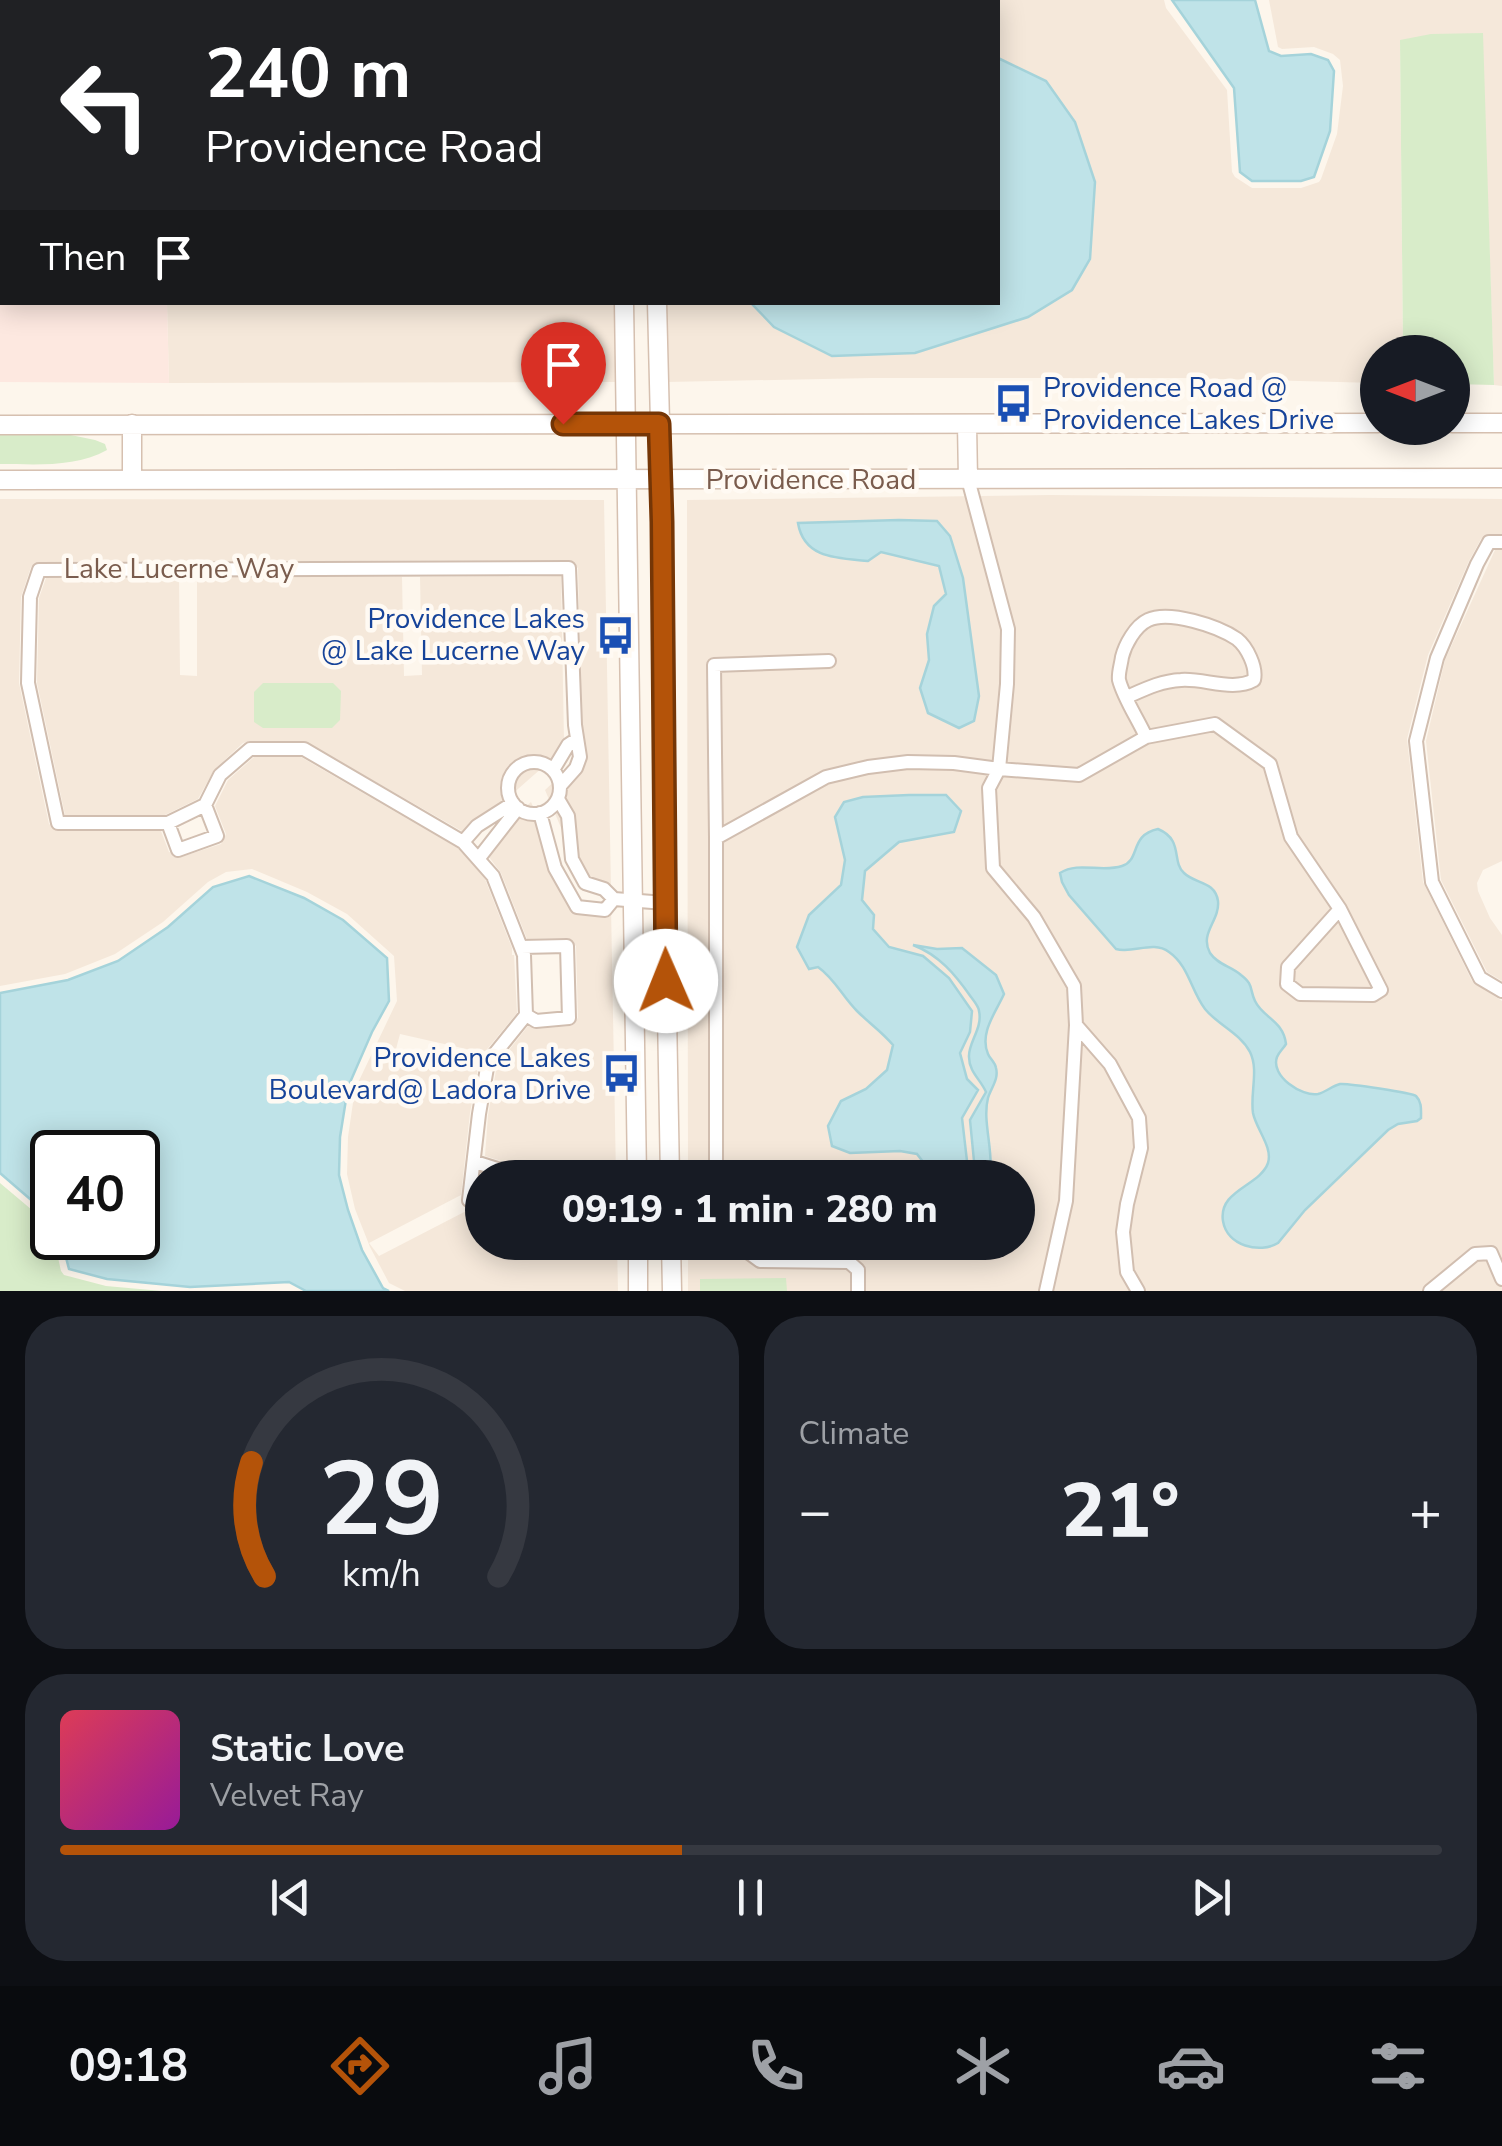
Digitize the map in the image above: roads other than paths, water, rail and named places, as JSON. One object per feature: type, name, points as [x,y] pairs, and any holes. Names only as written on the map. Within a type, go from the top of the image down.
[{"type":"main road","points":[[624,305],[638,1160]]},
{"type":"main road","points":[[656,305],[670,1160]]},
{"type":"main road","points":[[1470,423],[1502,423]]},
{"type":"main road","points":[[132,424],[132,480]]},
{"type":"main road","points":[[966,424],[968,480]]},
{"type":"main road","name":"Providence Road","points":[[0,425],[1360,424]]},
{"type":"main road","name":"Providence Road","points":[[0,480],[1502,478]]},
{"type":"main road","points":[[638,1260],[638,1291]]},
{"type":"main road","points":[[671,1260],[672,1291]]},
{"type":"street","points":[[968,480],[1008,629],[999,770],[989,788],[993,868],[1034,917],[1074,986],[1076,1025],[1066,1201],[1046,1291]]},
{"type":"street","points":[[1502,542],[1489,542],[1436,658],[1416,740],[1432,882],[1480,978],[1502,991]]},
{"type":"street","name":"Lake Lucerne Way","points":[[526,1016],[524,955],[493,876],[463,842],[304,749],[250,748],[220,776],[205,805],[168,823],[58,823],[28,684],[30,597],[40,570],[569,568],[580,757],[559,792]]},
{"type":"street","points":[[1127,696],[1162,681],[1187,679],[1244,686],[1254,680],[1256,672],[1241,642],[1225,632],[1175,616],[1146,620],[1124,645],[1118,678],[1146,737]]},
{"type":"street","points":[[716,1160],[714,665],[829,661]]},
{"type":"street","points":[[716,838],[826,778],[854,770],[908,762],[954,763],[1079,775],[1146,737],[1216,724],[1270,764],[1291,837],[1340,909],[1380,990],[1373,995],[1300,994],[1287,984],[1288,967],[1340,909]]},
{"type":"street","points":[[552,770],[568,746],[577,740]]},
{"type":"street","points":[[559,792],[554,806],[532,814],[516,806],[509,795],[510,778],[521,766],[538,762],[557,776],[568,816],[572,859],[585,883],[604,889],[614,899],[665,903]]},
{"type":"street","points":[[168,823],[178,850],[217,836],[205,805]]},
{"type":"street","points":[[463,842],[477,826],[516,806]]},
{"type":"street","points":[[478,858],[516,806]]},
{"type":"street","points":[[540,814],[555,868],[577,907],[605,910],[614,899]]},
{"type":"street","points":[[475,1160],[488,1062],[526,1016],[536,1020],[569,1018],[567,946],[520,947]]},
{"type":"street","points":[[1076,1025],[1110,1064],[1139,1118],[1141,1148],[1123,1232],[1127,1272],[1138,1291]]},
{"type":"street","points":[[1430,1291],[1474,1254],[1490,1253],[1502,1279]]},
{"type":"street","points":[[759,1260],[850,1262],[858,1270],[858,1291]]},
{"type":"water","points":[[1172,0],[1255,0],[1269,51],[1281,56],[1311,54],[1328,60],[1334,71],[1330,131],[1314,177],[1301,181],[1252,181],[1240,172],[1234,88]]},
{"type":"water","points":[[1000,59],[1046,81],[1075,122],[1095,182],[1090,259],[1072,290],[1028,317],[915,353],[832,356],[774,327],[753,305],[1000,305]]},
{"type":"water","points":[[937,521],[950,536],[963,578],[979,696],[974,721],[959,728],[928,713],[920,688],[929,660],[927,634],[934,606],[946,594],[939,566],[881,552],[868,561],[824,554],[807,544],[798,523]]},
{"type":"water","points":[[946,795],[961,811],[954,832],[899,842],[865,871],[862,900],[874,915],[873,929],[889,947],[923,956],[949,978],[972,1011],[970,1032],[960,1053],[967,1079],[978,1090],[962,1118],[967,1160],[922,1160],[917,1154],[900,1151],[850,1153],[832,1146],[828,1126],[841,1101],[866,1089],[887,1070],[893,1045],[824,972],[818,967],[809,969],[797,947],[809,915],[841,885],[845,860],[835,817],[844,802],[863,797]]},
{"type":"water","points":[[1158,829],[1171,839],[1184,873],[1209,886],[1216,895],[1218,908],[1207,946],[1217,960],[1248,981],[1259,1007],[1281,1030],[1286,1044],[1276,1064],[1283,1078],[1296,1089],[1311,1094],[1345,1084],[1416,1096],[1420,1103],[1421,1118],[1388,1130],[1271,1246],[1245,1246],[1237,1242],[1223,1221],[1227,1202],[1264,1171],[1269,1157],[1253,1113],[1254,1066],[1250,1052],[1205,1009],[1176,958],[1156,947],[1116,949],[1062,882],[1060,873],[1067,870],[1114,868],[1128,863],[1143,836]]},
{"type":"water","points":[[249,876],[304,898],[343,920],[387,958],[389,1001],[348,1087],[339,1175],[362,1250],[383,1288],[389,1291],[306,1291],[289,1282],[190,1287],[107,1279],[69,1269],[67,1260],[160,1260],[160,1130],[30,1130],[30,1199],[0,1173],[0,993],[68,980],[118,961],[168,927],[213,887]]},
{"type":"water","points":[[913,945],[962,948],[996,975],[1004,994],[986,1038],[988,1054],[997,1072],[987,1107],[991,1160],[974,1160],[970,1120],[986,1092],[969,1057],[979,1009],[946,966]]},
{"type":"place","name":"Providence Road @ Providence Lakes Drive","points":[[1013,404]]},
{"type":"place","name":"Providence Lakes @ Lake Lucerne Way","points":[[615,635]]},
{"type":"place","name":"Providence Lakes Boulevard@ Ladora Drive","points":[[621,1074]]}]
